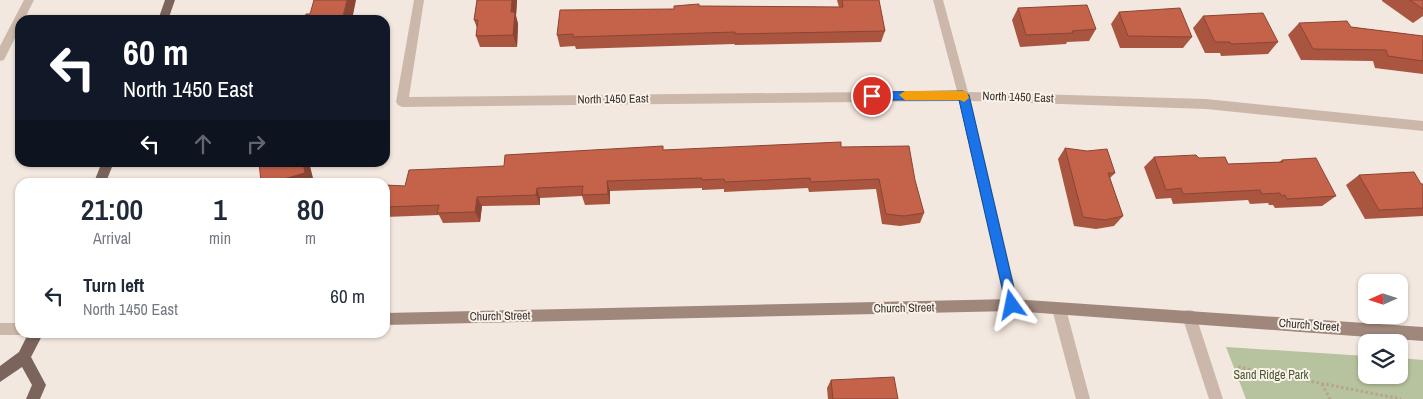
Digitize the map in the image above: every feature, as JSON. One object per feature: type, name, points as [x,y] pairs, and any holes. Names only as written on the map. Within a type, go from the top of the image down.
[{"type":"main road","points":[[165,15],[170,0]]},
{"type":"main road","points":[[0,374],[24,357],[34,338]]},
{"type":"main road","points":[[24,357],[39,384],[33,399]]},
{"type":"street","points":[[22,15],[30,0]]},
{"type":"street","name":"North 1450 East","points":[[419,0],[402,102],[963,95],[1206,104],[1423,126]]},
{"type":"street","points":[[938,0],[963,95],[1012,305]]},
{"type":"street","points":[[0,57],[15,28]]},
{"type":"street","name":"Church Street","points":[[390,319],[1012,305],[1423,334]]},
{"type":"street","points":[[1060,309],[1083,399]]},
{"type":"street","points":[[1189,316],[1216,399]]},
{"type":"street","points":[[0,329],[15,329]]},
{"type":"path","points":[[1238,367],[1401,399]]},
{"type":"path","points":[[1321,384],[1330,399]]},
{"type":"green space","name":"Sand Ridge Park","points":[[1226,347],[1358,355],[1358,384],[1408,384],[1408,359],[1423,360],[1423,399],[1246,399]]},
{"type":"building","points":[[314,0],[347,0],[343,15],[306,15],[310,14]]},
{"type":"building","points":[[477,0],[512,0],[511,12],[515,12],[513,35],[476,36],[478,20],[474,20]]},
{"type":"building","points":[[842,0],[879,0],[885,31],[735,34],[735,32],[573,37],[573,34],[557,35],[560,10],[674,9],[674,6],[699,4],[699,6],[843,7]]},
{"type":"building","points":[[1410,0],[1423,0],[1423,9]]},
{"type":"building","points":[[1087,5],[1096,29],[1072,31],[1073,33],[1026,35],[1018,8]]},
{"type":"building","points":[[1180,8],[1192,37],[1128,36],[1119,12]]},
{"type":"building","points":[[1263,13],[1278,42],[1231,44],[1230,42],[1215,42],[1203,16]]},
{"type":"building","points":[[1347,21],[1351,27],[1423,36],[1423,61],[1388,56],[1386,50],[1313,49],[1299,23]]},
{"type":"building","points":[[841,142],[841,147],[909,146],[915,180],[924,213],[904,216],[886,214],[879,179],[811,182],[810,178],[725,182],[724,179],[702,180],[702,178],[607,181],[608,194],[582,195],[583,186],[537,188],[536,195],[477,197],[475,212],[437,213],[439,205],[390,207],[390,185],[405,186],[409,170],[504,166],[505,155],[663,146],[663,150]]},
{"type":"building","points":[[1065,148],[1087,151],[1107,149],[1115,173],[1108,173],[1123,216],[1105,220],[1083,217]]},
{"type":"building","points":[[1196,155],[1199,158],[1225,157],[1228,164],[1283,162],[1282,160],[1316,158],[1336,196],[1287,199],[1285,195],[1281,196],[1280,193],[1262,194],[1260,190],[1183,194],[1181,188],[1166,190],[1154,157]]},
{"type":"building","points":[[260,167],[304,167],[305,173],[287,178],[261,178]]},
{"type":"building","points":[[1414,172],[1421,184],[1423,184],[1423,208],[1379,210],[1359,175]]},
{"type":"building","points":[[894,377],[898,399],[833,399],[831,380]]},
{"type":"slow traffic","points":[[905,95],[963,95],[964,98]]},
{"type":"route","points":[[872,96],[963,95],[1012,305]]}]
